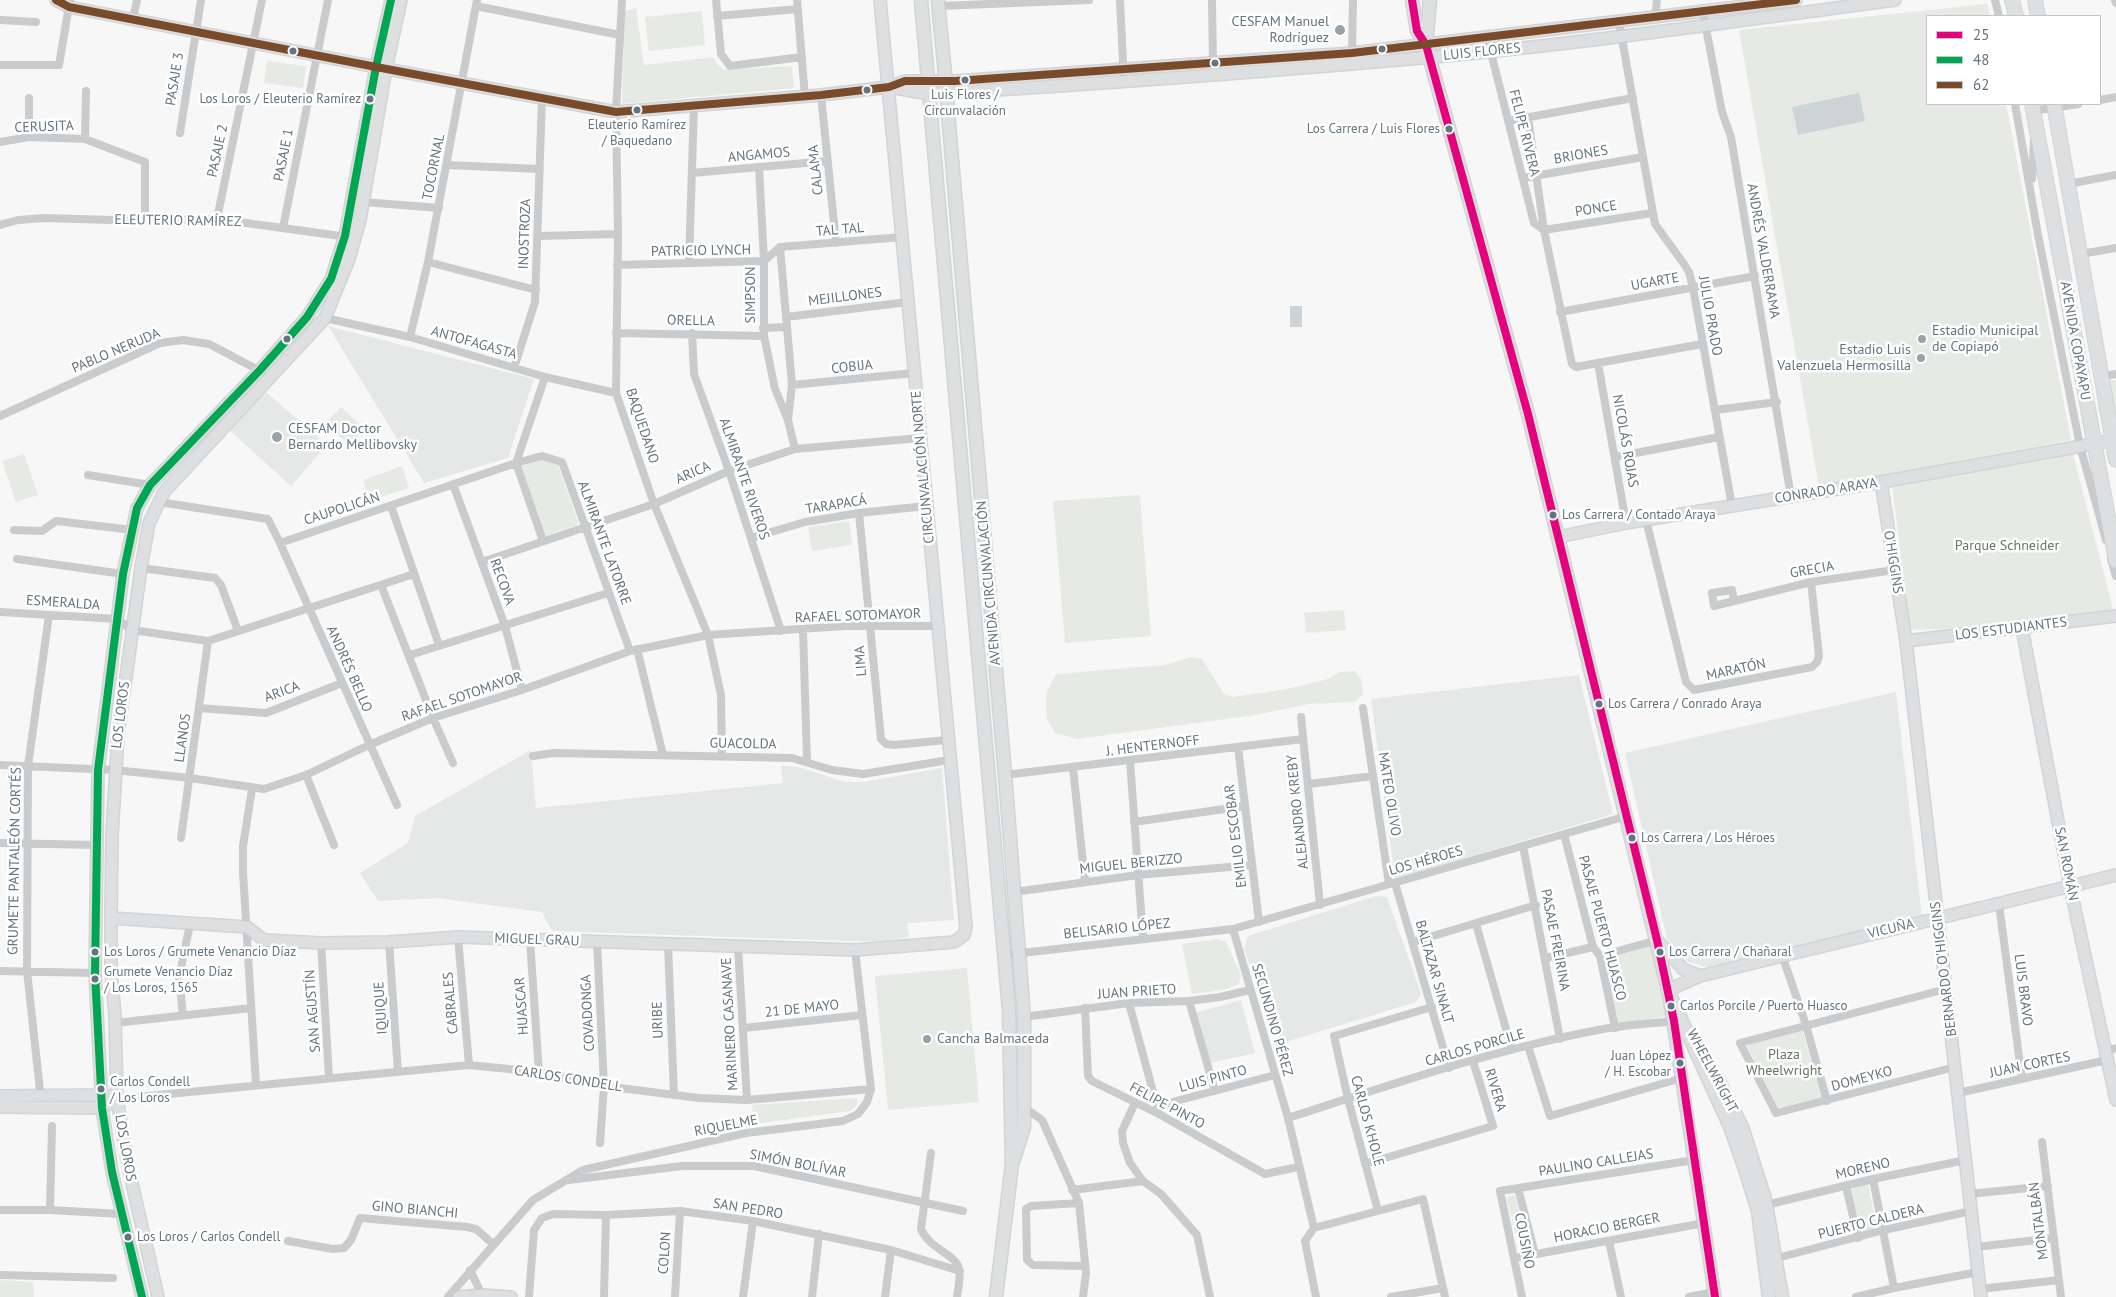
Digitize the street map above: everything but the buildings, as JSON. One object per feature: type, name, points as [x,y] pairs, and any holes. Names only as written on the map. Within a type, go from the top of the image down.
[{"type":"highway","points":[[2012,0],[2016,15]]},
{"type":"highway","points":[[2035,0],[2038,15]]},
{"type":"highway","name":"AVENIDA COPAYAPU","points":[[2055,106],[2100,377],[2114,440],[2116,460]]},
{"type":"highway","name":"AVENIDA COPAYAPU","points":[[2034,112],[2116,561]]},
{"type":"main road","name":"AVENIDA CIRCUNVALACIÓN","points":[[921,0],[1010,1034],[1012,1164],[996,1297]]},
{"type":"main road","points":[[1412,0],[1417,31],[1428,51],[1503,320],[1627,816],[1668,990]]},
{"type":"main road","points":[[1428,51],[1430,0]]},
{"type":"main road","name":"AVENIDA CIRCUNVALACIÓN","points":[[938,3],[944,80],[948,93],[948,113],[1024,1017],[1025,1108],[1022,1137],[1012,1164]]},
{"type":"main road","name":"WHEELWRIGHT","points":[[1668,990],[1708,1060],[1742,1127],[1766,1205],[1777,1258],[1782,1297]]},
{"type":"main road","name":"WHEELWRIGHT","points":[[1668,990],[1732,1129],[1758,1211],[1769,1297]]},
{"type":"street","points":[[56,0],[195,32],[616,112],[805,97],[889,87],[905,81],[944,80]]},
{"type":"street","points":[[133,19],[137,0]]},
{"type":"street","name":"PASAJE 3","points":[[180,133],[201,0]]},
{"type":"street","name":"PASAJE 2","points":[[217,219],[262,0]]},
{"type":"street","name":"PASAJE 1","points":[[283,228],[328,0]]},
{"type":"street","name":"LOS LOROS","points":[[142,1297],[112,1172],[102,1108],[95,973],[98,770],[123,574],[137,508],[150,485],[260,370],[316,305],[334,272],[364,202],[391,0]]},
{"type":"street","name":"LOS LOROS","points":[[158,1297],[128,1170],[117,1099],[115,1023],[111,971],[115,770],[132,630],[149,523],[164,492],[325,318],[342,279],[381,68],[401,0]]},
{"type":"street","name":"BAQUEDANO","points":[[622,0],[616,112],[618,234],[616,393],[654,504],[708,635],[721,695],[722,756]]},
{"type":"street","points":[[716,0],[721,54],[730,66],[802,57]]},
{"type":"street","points":[[797,0],[805,97]]},
{"type":"street","name":"CIRCUNVALACIÓN NORTE","points":[[880,0],[947,740],[966,927],[964,935]]},
{"type":"street","points":[[938,3],[1089,0]]},
{"type":"street","points":[[1120,0],[1123,75]]},
{"type":"street","points":[[1212,0],[1213,69]]},
{"type":"street","points":[[1352,53],[1353,0]]},
{"type":"street","points":[[1655,18],[1657,0]]},
{"type":"street","name":"LUIS FLORES","points":[[948,93],[1123,75],[1428,51],[1487,37],[1796,0]]},
{"type":"street","name":"LUIS FLORES","points":[[1213,69],[1352,53],[1490,51],[1706,26],[1895,0]]},
{"type":"street","points":[[1995,0],[1999,15]]},
{"type":"street","points":[[0,65],[59,65],[70,3]]},
{"type":"street","points":[[477,3],[620,35]]},
{"type":"street","name":"TOCORNAL","points":[[410,337],[428,262],[477,3]]},
{"type":"street","points":[[717,16],[798,9]]},
{"type":"street","name":"ANDRÉS VALDERRAMA","points":[[1703,12],[1722,112],[1731,138],[1777,402],[1791,497]]},
{"type":"street","points":[[0,20],[36,22]]},
{"type":"street","name":"JULIO PRADO","points":[[1619,22],[1652,213],[1660,233],[1689,272],[1693,288],[1732,506]]},
{"type":"street","name":"FELIPE RIVERA","points":[[1487,37],[1534,223],[1544,230]]},
{"type":"street","name":"LUIS FLORES","points":[[944,80],[1123,75]]},
{"type":"street","points":[[889,87],[930,94],[948,93]]},
{"type":"street","points":[[85,138],[86,91]]},
{"type":"street","name":"CALAMA","points":[[821,95],[836,243]]},
{"type":"street","points":[[2101,100],[2116,97]]},
{"type":"street","points":[[29,98],[29,137]]},
{"type":"street","name":"INOSTROZA","points":[[514,368],[535,302],[542,98]]},
{"type":"street","points":[[1508,121],[1633,98]]},
{"type":"street","points":[[689,263],[694,105]]},
{"type":"street","name":"AVENIDA COPAYAPU","points":[[2015,105],[2038,235],[2080,446],[2116,576]]},
{"type":"street","points":[[2034,112],[2055,106]]},
{"type":"street","name":"AVENIDA COPAYAPU","points":[[2031,191],[2034,112]]},
{"type":"street","name":"FELIPE RIVERA","points":[[1528,117],[1544,230],[1571,363],[1573,366],[1598,363]]},
{"type":"street","name":"CERUSITA","points":[[0,142],[29,137],[85,138],[145,162],[145,221]]},
{"type":"street","name":"BRIONES","points":[[1523,178],[1643,156]]},
{"type":"street","name":"ANGAMOS","points":[[692,173],[828,161]]},
{"type":"street","points":[[447,165],[540,169]]},
{"type":"street","name":"SIMPSON","points":[[759,167],[764,262],[764,332],[776,389],[788,420],[795,449]]},
{"type":"street","points":[[2068,184],[2116,175]]},
{"type":"street","points":[[364,202],[438,208]]},
{"type":"street","name":"PONCE","points":[[1544,230],[1652,213]]},
{"type":"street","name":"ELEUTERIO RAMÍREZ","points":[[0,225],[18,220],[44,218],[145,221],[217,219],[350,237]]},
{"type":"street","points":[[538,236],[618,234]]},
{"type":"street","name":"TAL TAL","points":[[780,247],[902,237]]},
{"type":"street","name":"SIMPSON","points":[[780,247],[792,385],[788,420]]},
{"type":"street","name":"PATRICIO LYNCH","points":[[617,265],[764,262],[780,247]]},
{"type":"street","points":[[2081,254],[2116,248]]},
{"type":"street","points":[[428,262],[536,290]]},
{"type":"street","name":"UGARTE","points":[[1560,312],[1755,276]]},
{"type":"street","name":"MEJILLONES","points":[[786,317],[908,302]]},
{"type":"street","name":"ANTOFAGASTA","points":[[325,318],[410,337],[545,377],[616,393]]},
{"type":"street","name":"ORELLA","points":[[616,333],[764,332],[786,327]]},
{"type":"street","name":"ALMIRANTE RIVEROS","points":[[692,333],[694,374],[729,471],[781,631]]},
{"type":"street","name":"PABLO NERUDA","points":[[0,416],[160,343],[183,340],[209,344],[260,370],[269,378]]},
{"type":"street","points":[[1598,363],[1702,344]]},
{"type":"street","name":"NICOLÁS ROJAS","points":[[1598,363],[1626,523]]},
{"type":"street","name":"COBIJA","points":[[792,385],[914,373]]},
{"type":"street","points":[[2100,377],[2116,374]]},
{"type":"street","points":[[543,541],[516,463],[545,377]]},
{"type":"street","points":[[1715,410],[1777,402]]},
{"type":"street","points":[[1615,457],[1719,437]]},
{"type":"street","name":"ARICA","points":[[482,562],[654,504],[729,471],[795,449],[920,438]]},
{"type":"street","name":"CONRADO ARAYA","points":[[1558,537],[1626,523],[1881,482],[2114,440]]},
{"type":"street","name":"CAUPOLICÁN","points":[[280,543],[516,463],[542,456]]},
{"type":"street","name":"ALMIRANTE LATORRE","points":[[542,456],[562,462],[608,593],[633,650],[663,755]]},
{"type":"street","points":[[88,475],[150,485]]},
{"type":"street","name":"O'HIGGINS","points":[[1881,482],[1906,641]]},
{"type":"street","name":"RECOVA","points":[[453,484],[505,626],[522,690]]},
{"type":"street","points":[[159,502],[268,519],[280,543]]},
{"type":"street","points":[[391,506],[438,645]]},
{"type":"street","name":"TARAPACÁ","points":[[751,538],[805,522],[859,513],[926,506]]},
{"type":"street","name":"LIMA","points":[[859,513],[881,739],[886,744],[894,745],[947,740]]},
{"type":"street","name":"MARATÓN","points":[[1646,520],[1686,682],[1694,690],[1815,665],[1819,656],[1811,582]]},
{"type":"street","points":[[14,530],[42,531],[56,521],[133,530]]},
{"type":"street","name":"ANDRÉS BELLO","points":[[280,543],[397,805]]},
{"type":"street","points":[[17,559],[123,574]]},
{"type":"street","points":[[141,568],[215,578],[221,585],[238,631]]},
{"type":"street","name":"GRECIA","points":[[1734,600],[1811,582],[1894,570]]},
{"type":"street","name":"ESMERALDA","points":[[0,612],[117,619],[132,630],[208,641],[414,574]]},
{"type":"street","points":[[381,585],[410,655],[433,718],[453,763]]},
{"type":"street","points":[[410,655],[608,593]]},
{"type":"street","name":"GRUMETE PANTALEÓN CORTÉS","points":[[41,1102],[27,971],[28,766],[49,615]]},
{"type":"street","name":"LOS ESTUDIANTES","points":[[1906,641],[2116,616]]},
{"type":"street","name":"RAFAEL SOTOMAYOR","points":[[0,764],[115,770],[190,778],[252,789],[264,789],[306,775],[369,745],[433,718],[522,690],[633,650],[708,635],[870,626],[937,626]]},
{"type":"street","name":"SAN ROMÁN","points":[[2022,628],[2070,886],[2110,1053],[2116,1100]]},
{"type":"street","points":[[802,630],[807,761]]},
{"type":"street","name":"LLANOS","points":[[181,838],[208,641]]},
{"type":"street","name":"BERNARDO O'HIGGINS","points":[[1906,641],[1981,1293]]},
{"type":"street","name":"ARICA","points":[[200,708],[266,713],[342,683]]},
{"type":"street","name":"MATEO OLIVO","points":[[1363,708],[1392,884]]},
{"type":"street","name":"ALEJANDRO KREBY","points":[[1301,717],[1320,904]]},
{"type":"street","name":"J. HENTERNOFF","points":[[1005,775],[1303,739]]},
{"type":"street","name":"EMILIO ESCOBAR","points":[[1238,748],[1259,922]]},
{"type":"street","name":"GUACOLDA","points":[[533,756],[552,753],[792,758],[832,770],[863,774],[949,760]]},
{"type":"street","points":[[1130,761],[1142,938]]},
{"type":"street","points":[[1073,768],[1085,882]]},
{"type":"street","points":[[306,775],[334,845]]},
{"type":"street","points":[[1309,784],[1373,776]]},
{"type":"street","points":[[252,789],[244,846],[256,1085]]},
{"type":"street","points":[[1134,822],[1245,806]]},
{"type":"street","name":"LOS HÉROES","points":[[1233,929],[1627,816]]},
{"type":"street","name":"PASAJE PUERTO HUASCO","points":[[1564,834],[1593,947],[1600,956],[1615,1028]]},
{"type":"street","points":[[0,843],[96,845]]},
{"type":"street","name":"PASAJE FREIRINA","points":[[1523,846],[1536,905],[1560,1039]]},
{"type":"street","name":"MIGUEL BERIZZO","points":[[1014,892],[1138,875],[1252,865]]},
{"type":"street","name":"VICUÑA","points":[[1668,990],[1700,976],[2116,875]]},
{"type":"street","name":"BALTAZAR SINALT","points":[[1392,884],[1412,942],[1450,1068]]},
{"type":"street","name":"LUIS BRAVO","points":[[1999,904],[2022,1079]]},
{"type":"street","points":[[1412,942],[1536,905]]},
{"type":"street","name":"MIGUEL GRAU","points":[[111,918],[247,927],[264,940],[321,943],[389,942],[458,937],[855,950],[954,942],[964,935]]},
{"type":"street","points":[[183,1015],[179,978],[190,924]]},
{"type":"street","points":[[1476,924],[1512,1050]]},
{"type":"street","name":"BELISARIO LÓPEZ","points":[[1004,956],[1142,938],[1233,929]]},
{"type":"street","name":"SECUNDINO PÉREZ","points":[[1233,929],[1288,1118],[1298,1167],[1314,1228]]},
{"type":"street","name":"CABRALES","points":[[458,937],[469,1066]]},
{"type":"street","name":"HUASCAR","points":[[530,940],[539,1072]]},
{"type":"street","points":[[1600,956],[1657,940],[1683,969],[1700,976]]},
{"type":"street","name":"IQUIQUE","points":[[389,942],[398,1072]]},
{"type":"street","name":"COVADONGA","points":[[596,942],[604,1086],[600,1143]]},
{"type":"street","name":"SAN AGUSTÍN","points":[[321,943],[329,1078]]},
{"type":"street","name":"URIBE","points":[[668,944],[674,1095]]},
{"type":"street","name":"MARINERO CASANAVE","points":[[738,946],[747,1100]]},
{"type":"street","points":[[1546,958],[1593,947]]},
{"type":"street","points":[[855,950],[871,1089]]},
{"type":"street","points":[[1782,955],[1806,1025],[1827,1101]]},
{"type":"street","points":[[0,970],[95,973]]},
{"type":"street","points":[[1806,1025],[1946,989]]},
{"type":"street","name":"JUAN PRIETO","points":[[1024,1017],[1129,1003],[1220,998],[1250,990]]},
{"type":"street","points":[[1668,990],[1714,1294],[1689,1297]]},
{"type":"street","points":[[1189,1001],[1215,1091]]},
{"type":"street","points":[[1129,1003],[1158,1110]]},
{"type":"street","name":"CARLOS KHOLE","points":[[1378,1211],[1348,1099],[1334,1036],[1432,1007]]},
{"type":"street","points":[[115,1023],[251,1008]]},
{"type":"street","name":"FELIPE PINTO","points":[[1085,1008],[1089,1080],[1135,1103],[1158,1110],[1265,1174],[1298,1167]]},
{"type":"street","name":"21 DE MAYO","points":[[744,1028],[862,1015]]},
{"type":"street","name":"CARLOS PORCILE","points":[[1288,1118],[1512,1050],[1615,1028],[1674,1021]]},
{"type":"street","name":"DOMEYKO","points":[[1806,1025],[1740,1043],[1776,1113],[1955,1067]]},
{"type":"street","points":[[1528,1046],[1550,1116],[1682,1078]]},
{"type":"street","name":"JUAN CORTES","points":[[1958,1093],[2022,1079],[2110,1053]]},
{"type":"street","name":"RIVERA","points":[[1365,1164],[1493,1126],[1473,1061]]},
{"type":"street","name":"CARLOS CONDELL","points":[[0,1107],[101,1095],[117,1099],[469,1066],[539,1072],[604,1086],[674,1095],[747,1100],[871,1089]]},
{"type":"street","name":"LUIS PINTO","points":[[1158,1110],[1215,1091],[1275,1075]]},
{"type":"street","name":"RIQUELME","points":[[448,1297],[533,1200],[583,1170],[737,1135],[843,1121],[858,1114],[867,1102],[871,1089]]},
{"type":"street","name":"CARLOS CONDELL","points":[[0,1096],[102,1108],[117,1099]]},
{"type":"street","points":[[1135,1103],[1121,1137],[1130,1162],[1143,1181],[1161,1194],[1197,1235],[1200,1241],[1210,1297]]},
{"type":"street","points":[[1025,1108],[1042,1120],[1079,1203],[1086,1266],[1084,1297]]},
{"type":"street","points":[[50,1210],[52,1126]]},
{"type":"street","name":"MONTALBÁN","points":[[2042,1142],[2061,1297]]},
{"type":"street","points":[[931,1153],[921,1229],[924,1238],[958,1264],[960,1271],[957,1297]]},
{"type":"street","name":"PAULINO CALLEJAS","points":[[1500,1191],[1694,1160]]},
{"type":"street","name":"MORENO","points":[[1766,1205],[1873,1179],[1966,1160]]},
{"type":"street","name":"SIMÓN BOLÍVAR","points":[[566,1180],[682,1166],[754,1166],[963,1211]]},
{"type":"street","points":[[1873,1179],[1894,1288]]},
{"type":"street","points":[[1072,1190],[1143,1181]]},
{"type":"street","points":[[1846,1186],[1858,1238]]},
{"type":"street","points":[[1970,1194],[2048,1186]]},
{"type":"street","name":"COUSIÑO","points":[[1518,1188],[1535,1254]]},
{"type":"street","name":"COUSIÑO","points":[[1500,1191],[1522,1297]]},
{"type":"street","points":[[1316,1297],[1306,1241],[1314,1228],[1423,1199],[1445,1297]]},
{"type":"street","points":[[1079,1203],[1031,1206],[1026,1209],[1027,1260],[1033,1265],[1086,1266]]},
{"type":"street","points":[[0,1210],[50,1210],[121,1214]]},
{"type":"street","name":"SAN PEDRO","points":[[529,1297],[534,1230],[542,1218],[553,1214],[606,1215],[680,1211],[753,1221],[891,1250],[960,1271]]},
{"type":"street","name":"COLON","points":[[675,1297],[680,1211]]},
{"type":"street","name":"PUERTO CALDERA","points":[[1777,1258],[1884,1230],[1971,1212]]},
{"type":"street","points":[[604,1297],[606,1215]]},
{"type":"street","name":"GINO BIANCHI","points":[[288,1241],[333,1249],[344,1248],[351,1240],[360,1218],[467,1227],[476,1229],[493,1244]]},
{"type":"street","points":[[743,1297],[753,1221]]},
{"type":"street","name":"HORACIO BERGER","points":[[1515,1258],[1704,1223]]},
{"type":"street","points":[[812,1297],[819,1234]]},
{"type":"street","points":[[1976,1247],[2054,1238]]},
{"type":"street","points":[[1609,1240],[1621,1297]]},
{"type":"street","points":[[885,1297],[891,1250]]},
{"type":"street","points":[[470,1270],[482,1295]]},
{"type":"street","points":[[1856,1297],[1978,1272]]},
{"type":"street","points":[[0,1275],[113,1278]]},
{"type":"street","points":[[1981,1293],[2059,1280]]},
{"type":"street","points":[[1391,1297],[1443,1288]]},
{"type":"street","points":[[459,1297],[482,1295],[511,1297]]},
{"type":"shaded area","points":[[1859,93],[1865,121],[1798,135],[1792,107]]},
{"type":"shaded area","points":[[1290,306],[1302,306],[1302,327],[1290,327]]},
{"type":"shaded area","points":[[328,326],[534,379],[508,458],[424,483]]},
{"type":"shaded area","name":"CESFAM Doctor Bernardo Mellibovsky","points":[[266,392],[327,445],[291,486],[228,429]]},
{"type":"shaded area","points":[[1579,675],[1613,814],[1395,879],[1371,699]]},
{"type":"shaded area","points":[[1896,692],[1922,918],[1708,967],[1688,962],[1667,939],[1625,753]]},
{"type":"shaded area","points":[[531,750],[536,808],[783,783],[781,766],[798,767],[845,782],[863,782],[942,768],[954,920],[907,923],[909,937],[887,941],[849,941],[552,931],[542,912],[437,898],[378,901],[360,873],[408,843],[415,816]]},
{"type":"shaded area","points":[[1376,896],[1387,897],[1421,994],[1416,1002],[1279,1044],[1244,949],[1248,936]]},
{"type":"shaded area","points":[[1241,1000],[1255,1053],[1210,1063],[1195,1013]]},
{"type":"green space","name":"Estadio Municipal de Copiapó","points":[[1987,4],[1990,15],[1926,15],[1926,105],[2006,105],[2071,440],[1819,487],[1739,30]]},
{"type":"green space","points":[[636,8],[644,65],[713,57],[724,70],[792,66],[794,88],[622,104],[625,11]]},
{"type":"green space","points":[[702,11],[705,45],[649,51],[645,17]]},
{"type":"green space","points":[[267,61],[306,66],[303,88],[264,83]]},
{"type":"green space","points":[[2116,380],[2116,429],[2109,381]]},
{"type":"green space","points":[[341,407],[365,429],[349,445],[326,423]]},
{"type":"green space","points":[[24,454],[38,495],[16,502],[2,461]]},
{"type":"green space","name":"Parque Schneider","points":[[2073,454],[2113,609],[2014,626],[1910,630],[1892,485]]},
{"type":"green space","points":[[543,459],[558,465],[578,522],[577,525],[544,536],[520,467]]},
{"type":"green space","points":[[402,466],[409,488],[372,500],[368,496],[363,480]]},
{"type":"green space","points":[[1140,495],[1151,636],[1065,643],[1053,501]]},
{"type":"green space","points":[[849,521],[852,545],[812,551],[808,527]]},
{"type":"green space","points":[[1344,610],[1346,630],[1306,633],[1304,613]]},
{"type":"green space","points":[[1192,657],[1202,659],[1224,694],[1233,697],[1287,689],[1328,679],[1340,672],[1355,671],[1361,679],[1363,694],[1355,702],[1308,704],[1256,715],[1077,739],[1055,733],[1047,719],[1047,692],[1056,674],[1165,665]]},
{"type":"green space","points":[[1218,939],[1226,942],[1241,975],[1239,984],[1227,989],[1192,994],[1182,944]]},
{"type":"green space","points":[[1651,945],[1667,1016],[1616,1025],[1602,959]]},
{"type":"green space","name":"Cancha Balmaceda","points":[[967,968],[979,1102],[888,1110],[875,976]]},
{"type":"green space","name":"Plaza Wheelwright","points":[[1802,1029],[1822,1097],[1778,1108],[1746,1044]]},
{"type":"green space","points":[[857,1098],[857,1105],[850,1111],[754,1124],[752,1105]]},
{"type":"green space","points":[[1868,1184],[1877,1229],[1861,1235],[1850,1190]]},
{"type":"green space","points":[[1515,1195],[1528,1249],[1520,1250],[1506,1197]]},
{"type":"green space","points":[[0,1280],[33,1282],[34,1297],[0,1297]]},
{"type":"transit line","name":"62","points":[[56,0],[69,7],[616,112],[821,95],[889,87],[905,81],[955,81],[1352,53],[1796,0]]},
{"type":"transit line","name":"48","points":[[142,1297],[112,1172],[102,1108],[95,973],[98,770],[123,574],[137,508],[150,485],[260,370],[307,317],[331,279],[345,236],[376,67],[391,0]]},
{"type":"transit line","name":"25","points":[[1412,0],[1417,31],[1426,45],[1528,414],[1657,940],[1674,1021],[1715,1297]]},
{"type":"place","name":"CESFAM Manuel Rodríguez","points":[[1340,30]]},
{"type":"place","name":"Luis Flores / Circunvalación","points":[[965,80]]},
{"type":"place","name":"Los Loros / Eleuterio Ramírez","points":[[370,99]]},
{"type":"place","name":"Eleuterio Ramírez / Baquedano","points":[[637,110]]},
{"type":"place","name":"Los Carrera / Luis Flores","points":[[1449,129]]},
{"type":"place","name":"Estadio Municipal de Copiapó","points":[[1922,339]]},
{"type":"place","name":"Estadio Luis Valenzuela Hermosilla","points":[[1921,358]]},
{"type":"place","name":"CESFAM Doctor Bernardo Mellibovsky","points":[[277,437]]},
{"type":"place","name":"Los Carrera / Contado Araya","points":[[1553,515]]},
{"type":"place","name":"Los Carrera / Conrado Araya","points":[[1599,704]]},
{"type":"place","name":"Los Carrera / Los Héroes","points":[[1632,838]]},
{"type":"place","name":"Los Loros / Grumete Venancio Díaz","points":[[95,952]]},
{"type":"place","name":"Los Carrera / Chañaral","points":[[1660,952]]},
{"type":"place","name":"Grumete Venancio Díaz / Los Loros, 1565","points":[[95,979]]},
{"type":"place","name":"Carlos Porcile / Puerto Huasco","points":[[1671,1006]]},
{"type":"place","name":"Cancha Balmaceda","points":[[927,1039]]},
{"type":"place","name":"Juan López / H. Escobar","points":[[1680,1063]]},
{"type":"place","name":"Carlos Condell / Los Loros","points":[[101,1089]]},
{"type":"place","name":"Los Loros / Carlos Condell","points":[[128,1237]]}]
